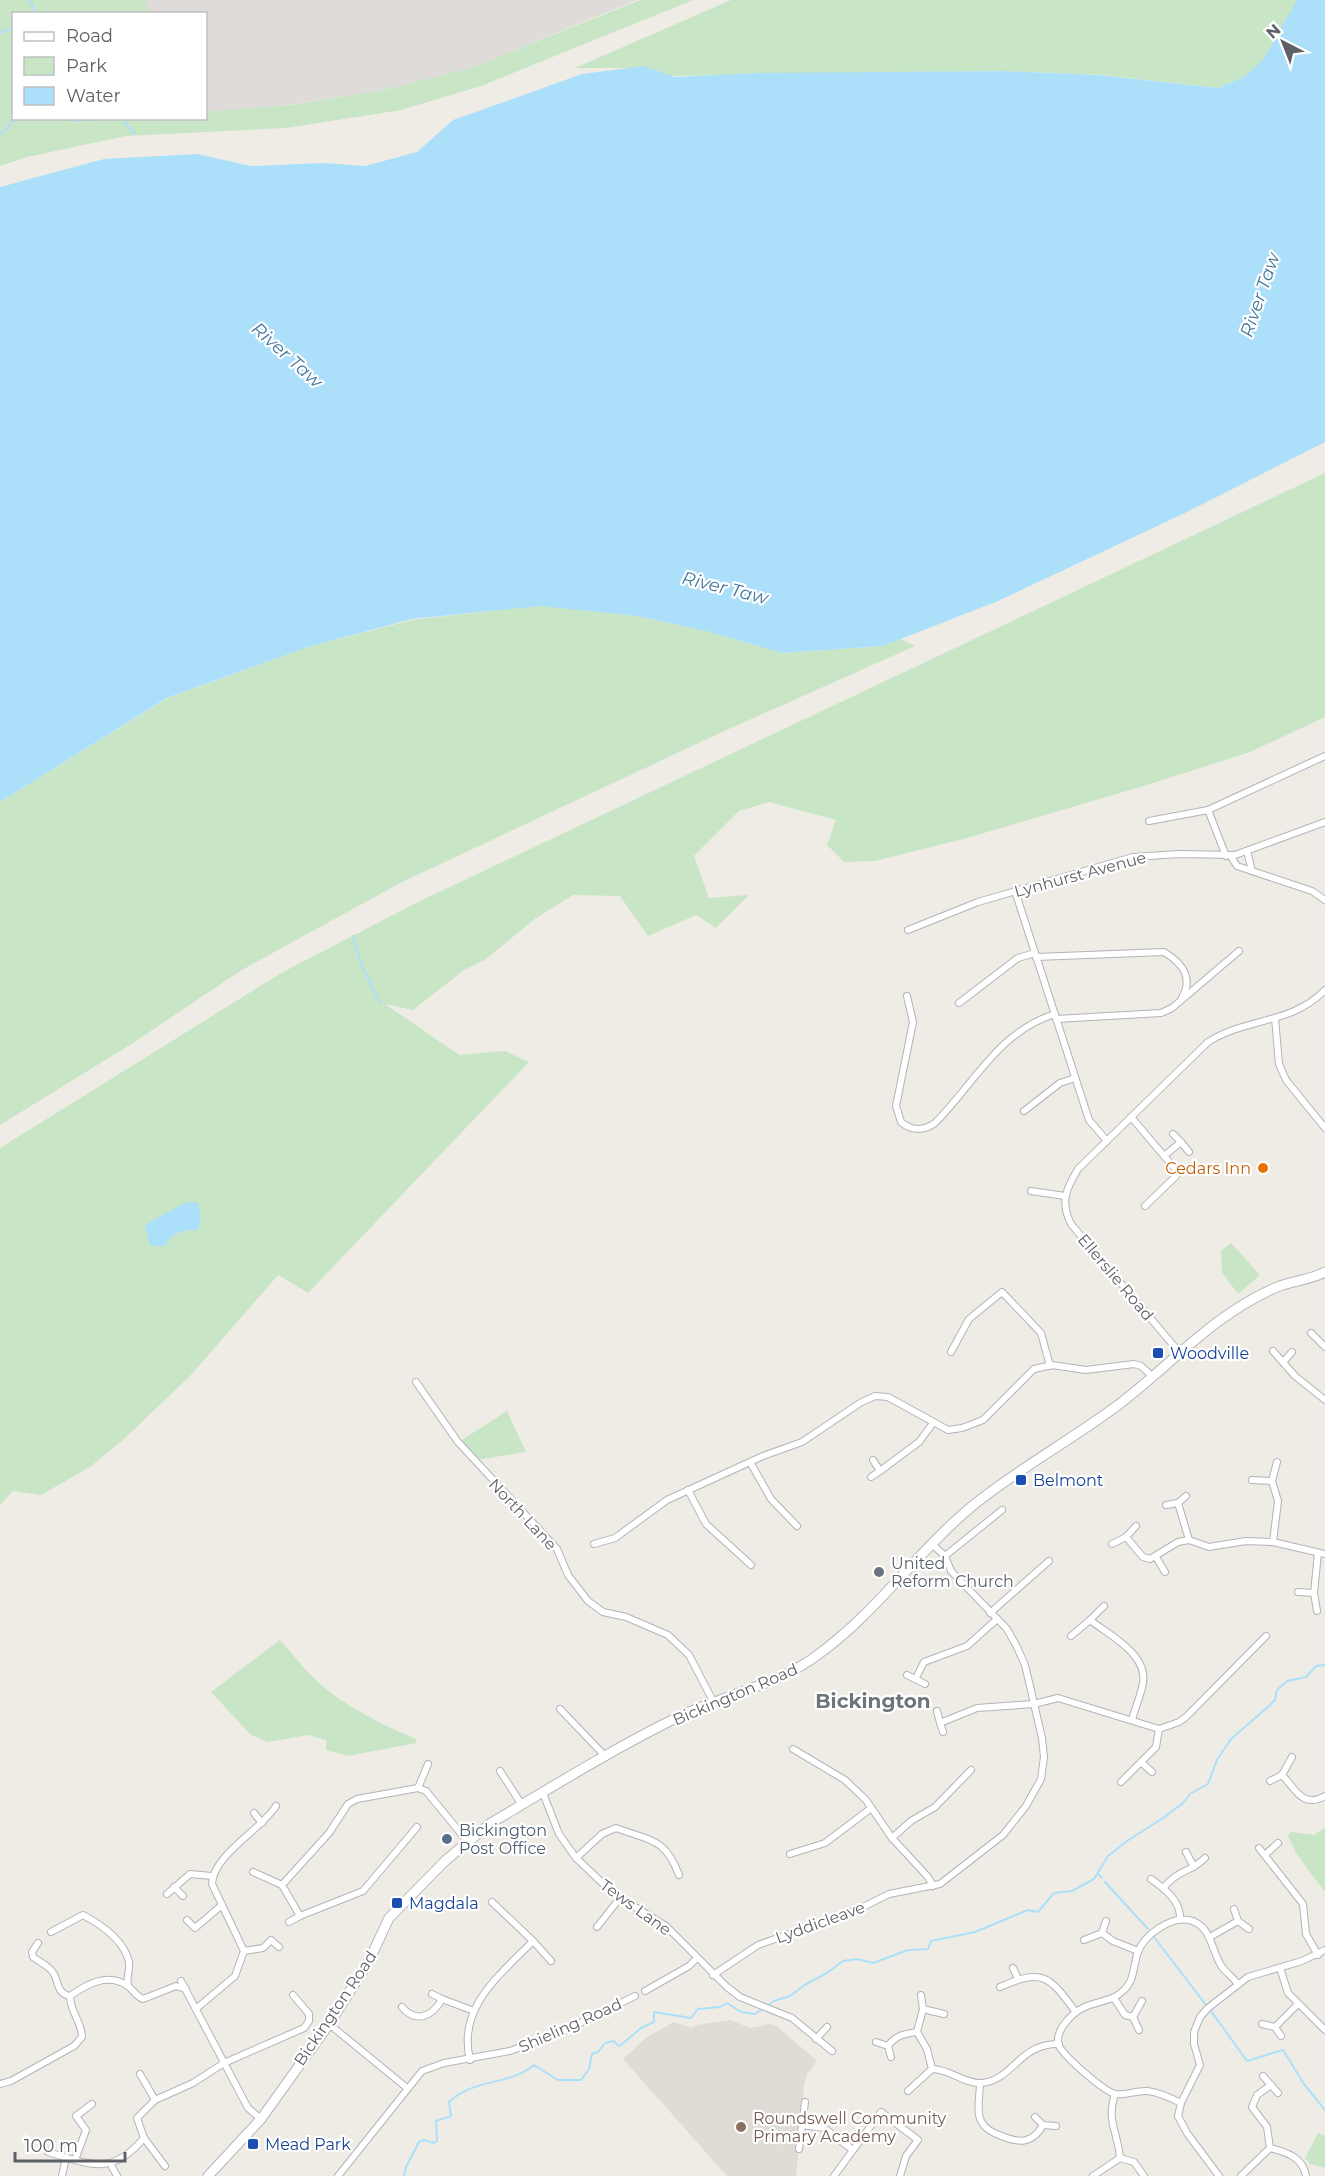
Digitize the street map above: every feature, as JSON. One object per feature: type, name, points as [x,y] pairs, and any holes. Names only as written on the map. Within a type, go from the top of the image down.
[{"type":"main road","name":"Bickington Road","points":[[208,2176],[261,2119],[328,2024],[369,1960],[389,1918],[467,1842],[522,1805],[675,1718],[713,1701],[758,1686],[792,1671],[819,1655],[853,1625],[975,1503],[1115,1407],[1179,1352],[1226,1317],[1267,1293],[1325,1272]]},
{"type":"street","points":[[1149,821],[1208,810],[1325,756]]},
{"type":"street","points":[[1208,810],[1228,856],[1237,866],[1312,891],[1325,900]]},
{"type":"street","name":"Lynhurst Avenue","points":[[908,930],[978,902],[1133,857],[1179,854],[1228,856],[1325,822]]},
{"type":"street","points":[[1247,851],[1252,871]]},
{"type":"street","points":[[1015,891],[1089,1120],[1107,1141]]},
{"type":"street","points":[[907,996],[913,1030],[896,1106],[897,1115],[905,1125],[924,1129],[935,1123],[990,1056],[1036,1020],[1055,1017],[1161,1013],[1181,1001],[1239,951]]},
{"type":"street","points":[[959,1003],[1018,958],[1036,955],[1164,952],[1178,961],[1186,974],[1188,987],[1181,1001]]},
{"type":"street","points":[[1031,1191],[1065,1196],[1078,1169],[1208,1041],[1221,1033],[1296,1013],[1325,990]]},
{"type":"street","points":[[1275,1018],[1279,1064],[1286,1080],[1325,1128]]},
{"type":"street","points":[[1024,1111],[1060,1083],[1075,1078]]},
{"type":"street","points":[[1131,1117],[1176,1170],[1176,1176],[1145,1206]]},
{"type":"street","points":[[1173,1134],[1190,1152]]},
{"type":"street","points":[[1164,1156],[1180,1142]]},
{"type":"street","name":"Ellerslie Road","points":[[1065,1196],[1065,1212],[1071,1224],[1179,1352]]},
{"type":"street","points":[[951,1352],[969,1319],[1002,1292],[1041,1332],[1050,1366]]},
{"type":"street","points":[[1311,1333],[1325,1346]]},
{"type":"street","points":[[1272,1351],[1284,1361],[1295,1376],[1325,1400]]},
{"type":"street","points":[[1284,1361],[1292,1352]]},
{"type":"street","points":[[594,1544],[615,1538],[667,1500],[750,1462],[802,1442],[860,1403],[875,1396],[888,1397],[948,1430],[962,1428],[983,1420],[1034,1369],[1050,1366],[1086,1370],[1134,1364],[1141,1366],[1152,1376]]},
{"type":"street","name":"North Lane","points":[[416,1382],[458,1442],[557,1549],[568,1575],[588,1601],[603,1612],[626,1617],[668,1635],[689,1655],[713,1701]]},
{"type":"street","points":[[871,1477],[919,1442],[933,1423]]},
{"type":"street","points":[[873,1460],[880,1471]]},
{"type":"street","points":[[750,1462],[771,1499],[797,1526]]},
{"type":"street","points":[[1273,1542],[1278,1501],[1272,1481],[1277,1462]]},
{"type":"street","points":[[1252,1480],[1272,1481]]},
{"type":"street","points":[[688,1491],[706,1524],[751,1565]]},
{"type":"street","points":[[1166,1505],[1178,1503],[1186,1496]]},
{"type":"street","points":[[1178,1503],[1189,1540]]},
{"type":"street","points":[[945,1556],[1002,1510]]},
{"type":"street","points":[[1112,1544],[1126,1537],[1136,1526]]},
{"type":"street","points":[[1126,1537],[1143,1557],[1156,1557],[1178,1542],[1189,1540],[1209,1547],[1246,1542],[1273,1542],[1322,1553],[1314,1593],[1317,1611]]},
{"type":"street","name":"Lyddicleave","points":[[713,1975],[758,1945],[859,1909],[889,1893],[933,1886],[971,1861],[1003,1835],[1026,1806],[1041,1779],[1044,1757],[1042,1738],[1024,1665],[1017,1647],[1007,1629],[951,1571],[945,1556],[933,1545]]},
{"type":"street","points":[[1156,1557],[1165,1572]]},
{"type":"street","points":[[990,1613],[1049,1561]]},
{"type":"street","points":[[1298,1592],[1314,1593]]},
{"type":"street","points":[[1071,1636],[1104,1606]]},
{"type":"street","points":[[916,1678],[924,1662],[967,1646],[996,1620]]},
{"type":"street","points":[[1090,1620],[1131,1652],[1143,1667],[1144,1681],[1132,1720]]},
{"type":"street","points":[[940,1723],[977,1708],[1034,1704],[1058,1698],[1158,1728],[1186,1717],[1266,1636]]},
{"type":"street","points":[[907,1675],[925,1684]]},
{"type":"street","points":[[560,1709],[607,1757]]},
{"type":"street","points":[[938,1712],[943,1732]]},
{"type":"street","points":[[1121,1782],[1156,1747],[1158,1728]]},
{"type":"street","points":[[793,1749],[845,1780],[866,1800],[892,1838],[928,1876],[933,1886]]},
{"type":"street","points":[[1270,1781],[1282,1775],[1292,1757]]},
{"type":"street","points":[[1141,1762],[1152,1772]]},
{"type":"street","points":[[418,1788],[428,1764]]},
{"type":"street","points":[[892,1838],[911,1821],[934,1807],[971,1770]]},
{"type":"street","points":[[500,1771],[522,1805]]},
{"type":"street","points":[[1282,1775],[1298,1796],[1307,1799],[1324,1798]]},
{"type":"street","points":[[282,1885],[329,1833],[348,1804],[357,1799],[418,1788],[426,1791],[467,1842]]},
{"type":"street","name":"Tews Lane","points":[[543,1793],[555,1828],[576,1858],[620,1898],[666,1926],[713,1975],[740,1996],[792,2018],[832,2051]]},
{"type":"street","points":[[197,2008],[235,1976],[244,1951],[212,1884],[212,1876],[221,1861],[262,1823],[276,1806]]},
{"type":"street","points":[[790,1854],[825,1843],[870,1809]]},
{"type":"street","points":[[254,1813],[262,1823]]},
{"type":"street","points":[[289,1922],[363,1891],[417,1827]]},
{"type":"street","points":[[576,1858],[602,1834],[616,1828],[661,1844],[671,1856],[679,1875]]},
{"type":"street","points":[[1265,1855],[1278,1843]]},
{"type":"street","points":[[1259,1848],[1303,1904],[1306,1934],[1318,1955]]},
{"type":"street","points":[[1186,1852],[1194,1867]]},
{"type":"street","points":[[1163,1888],[1174,1875],[1194,1867],[1205,1858]]},
{"type":"street","points":[[253,1872],[282,1885],[300,1916]]},
{"type":"street","points":[[167,1894],[190,1874],[212,1876]]},
{"type":"street","points":[[1151,1879],[1163,1888],[1178,1905],[1180,1919]]},
{"type":"street","points":[[174,1887],[183,1896]]},
{"type":"street","points":[[597,1927],[620,1898]]},
{"type":"street","points":[[492,1902],[551,1961]]},
{"type":"street","points":[[187,1920],[195,1928],[222,1905]]},
{"type":"street","points":[[1234,1909],[1238,1921],[1249,1929]]},
{"type":"street","points":[[51,1932],[83,1914],[105,1928],[121,1946],[128,1960],[128,1986]]},
{"type":"street","points":[[1181,2103],[1147,2091],[1115,2094],[1066,2055],[1059,2044],[1058,2034],[1075,2011],[1095,2002],[1114,1998],[1130,1983],[1138,1951],[1146,1939],[1180,1919],[1197,1923],[1210,1937],[1222,1966],[1238,1984]]},
{"type":"street","points":[[1102,1933],[1106,1921]]},
{"type":"street","points":[[1210,1937],[1238,1921]]},
{"type":"street","points":[[1102,1933],[1113,1941],[1138,1951]]},
{"type":"street","points":[[1084,1940],[1102,1933]]},
{"type":"street","points":[[244,1951],[254,1952],[263,1948],[277,1934]]},
{"type":"street","points":[[272,1940],[279,1947]]},
{"type":"street","points":[[470,2060],[468,2039],[474,2011],[481,1995],[533,1941]]},
{"type":"street","points":[[38,1943],[32,1952],[33,1957],[55,1974],[56,1985],[65,1995],[70,1996],[95,1981],[106,1979],[128,1986],[143,1999],[176,1986],[186,1989]]},
{"type":"street","points":[[1219,2176],[1181,2124],[1178,2116],[1181,2103],[1200,2065],[1193,2037],[1200,2017],[1248,1977],[1318,1955],[1325,1950]]},
{"type":"street","points":[[645,1991],[690,1966],[697,1958]]},
{"type":"street","points":[[1013,1968],[1018,1979]]},
{"type":"street","points":[[1280,1968],[1288,1993],[1325,2030]]},
{"type":"street","points":[[1000,1987],[1018,1979],[1041,1976],[1055,1984],[1075,2011]]},
{"type":"street","points":[[182,1981],[248,2108],[261,2119]]},
{"type":"street","points":[[432,1994],[474,2011]]},
{"type":"street","points":[[165,2166],[144,2138],[137,2118],[155,2100],[193,2082],[224,2063],[304,2028],[309,2021],[309,2014],[293,1995]]},
{"type":"street","points":[[921,1995],[923,2009],[917,2032],[927,2049],[932,2069]]},
{"type":"street","points":[[0,2084],[11,2081],[74,2046],[82,2037],[82,2030],[70,2006],[70,1996]]},
{"type":"street","name":"Shieling Road","points":[[338,2176],[422,2071],[430,2067],[510,2051],[552,2036],[634,1996]]},
{"type":"street","points":[[1114,1998],[1120,2010],[1133,2017],[1138,2030]]},
{"type":"street","points":[[402,2007],[407,2013],[422,2017],[438,2008],[442,1999]]},
{"type":"street","points":[[1133,2017],[1142,2001]]},
{"type":"street","points":[[1275,2027],[1298,2004]]},
{"type":"street","points":[[923,2009],[944,2014]]},
{"type":"street","points":[[401,2020],[407,2013]]},
{"type":"street","points":[[328,2024],[407,2088]]},
{"type":"street","points":[[1262,2024],[1275,2027],[1281,2036]]},
{"type":"street","points":[[816,2039],[827,2027]]},
{"type":"street","points":[[888,2046],[893,2039],[902,2034],[917,2032]]},
{"type":"street","points":[[876,2042],[888,2046]]},
{"type":"street","points":[[908,2091],[932,2069],[940,2069],[981,2083],[1002,2075],[1036,2047],[1059,2044]]},
{"type":"street","points":[[888,2046],[891,2057]]},
{"type":"street","points":[[140,2074],[155,2100]]},
{"type":"street","points":[[1263,2076],[1278,2093]]},
{"type":"street","points":[[981,2083],[979,2118],[987,2129],[1016,2142],[1023,2142],[1037,2136],[1043,2125]]},
{"type":"street","points":[[1270,2148],[1267,2127],[1252,2107],[1253,2100],[1271,2085]]},
{"type":"street","points":[[1115,2094],[1110,2121],[1119,2144],[1120,2158]]},
{"type":"street","points":[[799,2149],[806,2102]]},
{"type":"street","points":[[75,2160],[86,2130],[76,2116],[92,2104]]},
{"type":"street","points":[[834,2176],[881,2112],[918,2140],[906,2156],[900,2176]]},
{"type":"street","points":[[1035,2116],[1043,2125],[1056,2126]]},
{"type":"street","points":[[802,2125],[824,2128],[853,2150]]},
{"type":"street","points":[[48,2152],[103,2169],[112,2167],[136,2150],[144,2138]]},
{"type":"street","points":[[1241,2176],[1270,2148]]},
{"type":"street","points":[[1270,2148],[1295,2157],[1303,2166],[1306,2176]]},
{"type":"street","points":[[62,2176],[66,2157]]},
{"type":"street","points":[[1093,2176],[1120,2158],[1134,2162],[1144,2176]]},
{"type":"street","points":[[112,2167],[117,2176]]},
{"type":"shaded area","points":[[145,0],[637,0],[471,68],[380,91],[257,109],[207,112],[207,12],[149,12]]},
{"type":"shaded area","name":"Roundswell Community Primary Academy","points":[[731,2020],[750,2028],[770,2024],[777,2026],[817,2061],[807,2074],[804,2085],[796,2176],[727,2176],[623,2059],[647,2037],[674,2022],[692,2028],[696,2025]]},
{"type":"green space","points":[[0,0],[145,0],[149,12],[12,12],[12,120],[207,120],[207,112],[288,105],[380,91],[471,68],[640,0],[693,0],[481,86],[401,110],[286,128],[126,136],[27,157],[0,166]]},
{"type":"green space","points":[[731,0],[1298,0],[1263,60],[1244,77],[1218,88],[1102,75],[1005,71],[671,76],[659,90],[679,99],[651,107],[513,177],[438,201],[355,202],[320,208],[162,205],[78,235],[58,239],[38,238],[18,231],[0,215],[0,200],[105,166],[196,160],[254,172],[322,168],[368,173],[422,156],[457,126],[585,81],[631,68],[575,68]]},
{"type":"green space","points":[[0,355],[582,610],[637,616],[706,631],[782,653],[883,646],[901,639],[915,646],[722,732],[400,883],[240,971],[133,1043],[0,1125],[0,802],[168,698],[308,647],[412,620],[508,609]]},
{"type":"green space","points":[[1325,473],[1325,717],[1250,752],[1147,785],[967,838],[875,861],[844,862],[827,845],[836,820],[769,802],[739,811],[694,856],[709,898],[749,895],[716,928],[696,915],[648,936],[620,896],[573,895],[536,918],[486,959],[464,970],[413,1010],[385,1004],[459,1055],[505,1051],[529,1062],[308,1293],[278,1275],[191,1375],[124,1439],[90,1467],[41,1495],[13,1491],[0,1505],[0,1148],[283,972],[418,902]]},
{"type":"green space","points":[[1231,1243],[1260,1275],[1238,1294],[1222,1272],[1221,1251]]},
{"type":"green space","points":[[507,1411],[526,1452],[477,1460],[462,1440]]},
{"type":"green space","points":[[280,1640],[326,1689],[376,1721],[416,1739],[416,1743],[348,1756],[326,1750],[326,1740],[308,1735],[268,1742],[251,1735],[211,1692]]},
{"type":"green space","points":[[1325,1828],[1325,1892],[1296,1853],[1288,1836],[1290,1832],[1314,1835]]},
{"type":"green space","points":[[1318,2133],[1325,2136],[1325,2168],[1310,2164],[1305,2158]]},
{"type":"water","name":"River Taw","points":[[1297,0],[1325,0],[1325,442],[1185,513],[998,601],[883,646],[782,653],[706,631],[637,616],[540,606],[412,619],[308,647],[167,698],[0,802],[0,187],[104,159],[197,154],[251,166],[323,163],[365,166],[417,152],[453,120],[582,74],[644,66],[675,77],[757,73],[1005,71],[1098,75],[1218,88],[1244,77],[1263,60]]},
{"type":"water","points":[[198,1202],[201,1219],[198,1230],[178,1233],[171,1237],[165,1246],[150,1246],[145,1225],[184,1203]]},
{"type":"waterway","points":[[29,0],[33,6],[32,12]]},
{"type":"waterway","points":[[0,33],[12,28]]},
{"type":"waterway","points":[[0,134],[15,120]]},
{"type":"waterway","points":[[74,120],[84,120]]},
{"type":"waterway","points":[[123,120],[135,134]]},
{"type":"waterway","points":[[353,936],[361,964],[380,1003]]},
{"type":"waterway","points":[[404,2176],[406,2167],[419,2142],[424,2140],[434,2143],[437,2141],[436,2121],[451,2116],[449,2102],[469,2089],[514,2076],[534,2065],[558,2080],[581,2080],[589,2069],[592,2054],[598,2052],[605,2043],[614,2041],[618,2046],[621,2045],[641,2028],[654,2022],[654,2012],[691,2018],[698,2009],[720,2007],[727,2003],[741,2012],[755,2014],[774,2001],[790,1996],[843,1961],[857,1959],[873,1963],[908,1950],[928,1949],[931,1941],[975,1932],[1028,1910],[1038,1912],[1054,1893],[1072,1891],[1094,1879],[1108,1856],[1183,1803],[1190,1794],[1208,1784],[1217,1760],[1231,1739],[1275,1700],[1277,1690],[1287,1681],[1306,1677],[1316,1666],[1325,1665]]},
{"type":"waterway","points":[[1098,1874],[1102,1878]]},
{"type":"waterway","points":[[1105,1882],[1148,1929]]},
{"type":"waterway","points":[[1154,1937],[1206,2005]]},
{"type":"waterway","points":[[1211,2011],[1247,2061],[1283,2050],[1304,2084],[1325,2110]]},
{"type":"place","name":"Cedars Inn","points":[[1263,1168]]},
{"type":"place","name":"Woodville","points":[[1158,1353]]},
{"type":"place","name":"Belmont","points":[[1021,1480]]},
{"type":"place","name":"United Reform Church","points":[[879,1572]]},
{"type":"place","name":"Bickington Post Office","points":[[447,1839]]},
{"type":"place","name":"Magdala","points":[[397,1903]]},
{"type":"place","name":"Roundswell Community Primary Academy","points":[[741,2127]]},
{"type":"place","name":"Mead Park","points":[[253,2144]]},
{"type":"district","name":"Bickington","points":[[873,1701]]}]
